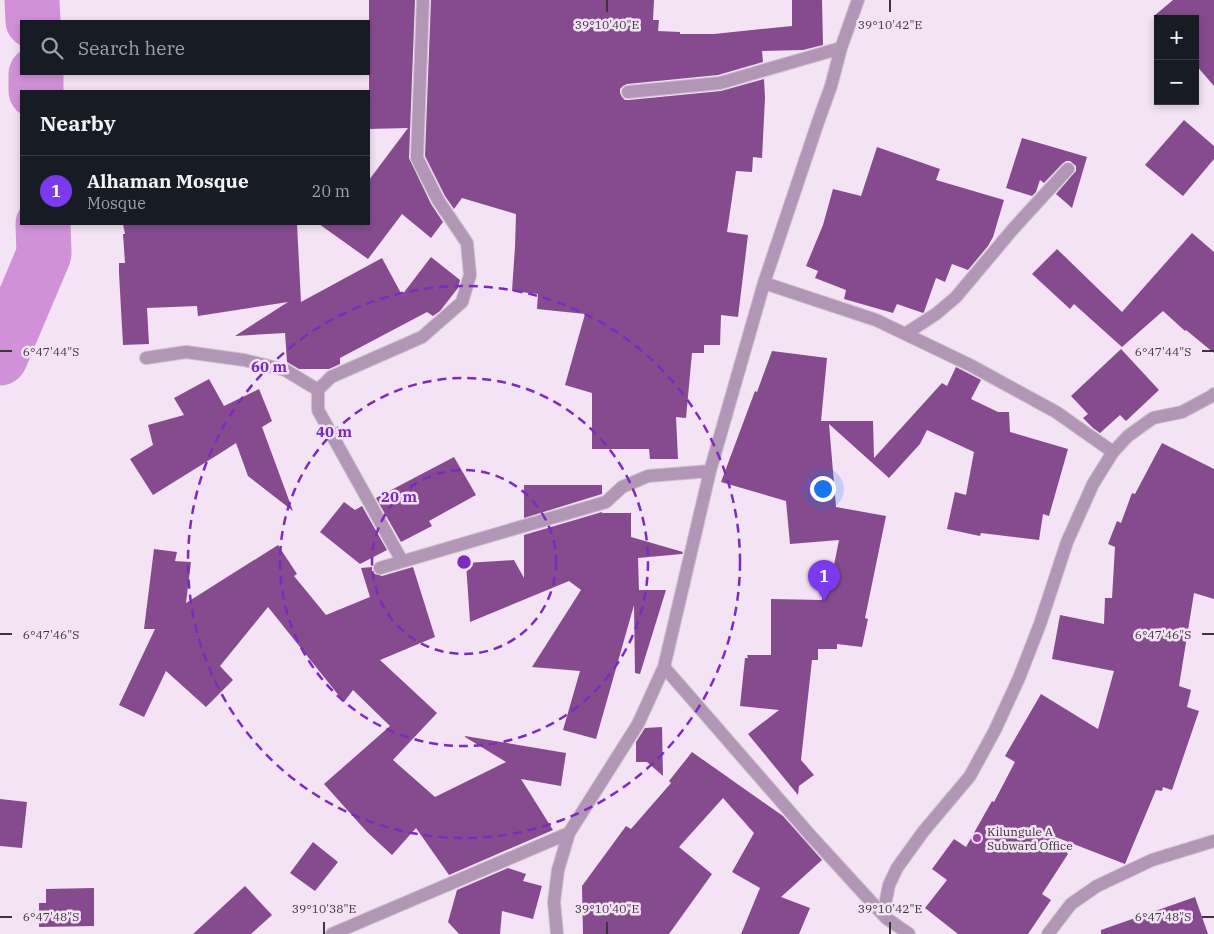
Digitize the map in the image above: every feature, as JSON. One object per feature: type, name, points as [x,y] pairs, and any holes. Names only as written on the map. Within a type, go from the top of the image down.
[{"type":"street","points":[[402,561],[318,410],[318,390],[331,377],[422,337],[462,302],[470,275],[466,242],[438,200],[417,158],[423,0]]},
{"type":"street","points":[[557,934],[554,902],[558,870],[569,833],[638,724],[664,667],[710,471],[764,283],[858,0]]},
{"type":"street","points":[[628,92],[720,83],[841,48]]},
{"type":"street","points":[[905,334],[936,314],[956,296],[1013,229],[1068,169]]},
{"type":"street","points":[[764,283],[876,320],[970,365],[1056,412],[1113,452]]},
{"type":"street","points":[[146,358],[186,352],[244,360],[285,370],[318,390]]},
{"type":"street","points":[[886,918],[886,900],[889,884],[896,868],[923,832],[970,776],[995,730],[1037,633],[1066,542],[1094,484],[1113,452],[1128,436],[1152,418],[1182,412],[1214,394]]},
{"type":"street","points":[[380,568],[606,502],[622,488],[648,476],[710,471]]},
{"type":"street","points":[[664,667],[811,836],[886,918],[909,934]]},
{"type":"street","points":[[332,934],[569,833]]},
{"type":"street","points":[[1048,934],[1071,904],[1097,886],[1152,860],[1214,841]]},
{"type":"building","points":[[369,0],[415,0],[409,158],[431,204],[443,222],[431,238],[402,214],[368,259],[320,225],[370,225],[370,179],[408,128],[370,129]]},
{"type":"building","points":[[431,0],[654,0],[653,20],[659,20],[658,31],[680,32],[680,34],[714,34],[792,26],[792,0],[822,0],[823,45],[803,50],[762,51],[763,62],[718,75],[627,84],[620,89],[622,97],[625,100],[629,100],[721,91],[764,79],[762,158],[753,157],[752,172],[736,171],[727,232],[748,235],[738,317],[721,315],[720,345],[704,345],[704,353],[692,353],[686,418],[676,417],[678,459],[650,459],[649,449],[592,449],[592,393],[565,385],[585,314],[537,309],[538,294],[512,291],[516,214],[462,198],[454,209],[445,196],[425,156]]},
{"type":"building","points":[[1173,0],[1214,0],[1214,86],[1199,69],[1199,15],[1155,15]]},
{"type":"building","points":[[1184,120],[1214,146],[1214,159],[1183,196],[1145,165]]},
{"type":"building","points":[[1022,138],[1087,157],[1072,208],[1056,194],[1076,171],[1076,166],[1070,161],[1062,164],[1044,183],[1040,180],[1036,192],[1032,196],[1006,188]]},
{"type":"building","points":[[877,147],[940,169],[936,180],[1004,200],[993,237],[988,246],[968,270],[952,264],[945,282],[936,278],[923,313],[897,304],[893,313],[844,299],[846,290],[815,278],[818,271],[806,266],[823,225],[833,189],[861,196]]},
{"type":"building","points":[[123,225],[297,225],[301,302],[382,258],[402,295],[431,257],[460,280],[458,288],[440,311],[433,316],[427,312],[340,358],[340,364],[329,369],[299,369],[287,362],[285,333],[235,336],[288,302],[198,316],[197,306],[147,308],[149,344],[123,345],[119,263],[125,263],[123,234],[125,234]]},
{"type":"building","points":[[1192,233],[1214,252],[1214,353],[1163,311],[1122,347],[1074,304],[1070,309],[1032,274],[1057,249],[1122,312]]},
{"type":"building","points":[[1121,349],[1159,390],[1126,421],[1120,415],[1100,433],[1083,418],[1088,414],[1071,396]]},
{"type":"building","points":[[772,351],[827,358],[821,421],[873,421],[874,458],[942,383],[947,386],[956,367],[981,380],[971,399],[998,412],[1009,412],[1010,432],[1068,449],[1049,516],[1043,514],[1039,540],[981,533],[980,536],[947,529],[955,492],[966,495],[974,452],[927,430],[920,444],[889,478],[829,424],[836,507],[886,516],[865,618],[868,619],[862,647],[837,644],[837,649],[818,649],[818,660],[812,660],[801,760],[814,775],[799,786],[798,795],[748,734],[779,710],[740,706],[745,658],[748,658],[747,655],[771,655],[771,599],[822,600],[822,590],[829,590],[839,540],[790,544],[786,501],[721,482]]},
{"type":"building","points":[[209,379],[224,406],[259,389],[272,421],[262,427],[293,511],[248,476],[236,443],[153,495],[130,459],[153,445],[148,425],[184,415],[174,398]]},
{"type":"building","points":[[1162,443],[1214,469],[1214,599],[1194,593],[1179,686],[1191,690],[1187,707],[1199,711],[1172,790],[1163,787],[1162,791],[1156,790],[1125,864],[1053,836],[1068,854],[1042,894],[1051,900],[1028,934],[958,934],[925,908],[947,880],[932,869],[954,839],[966,847],[992,801],[994,802],[1015,762],[1005,756],[1041,694],[1098,729],[1114,671],[1052,659],[1060,615],[1104,624],[1105,598],[1112,598],[1115,547],[1108,544],[1117,521],[1121,523],[1132,493],[1135,494]]},
{"type":"building","points":[[454,457],[476,495],[429,521],[432,526],[401,542],[376,498]]},
{"type":"building","points":[[524,485],[602,485],[602,494],[524,518]]},
{"type":"building","points":[[344,502],[355,510],[362,506],[387,550],[360,564],[320,532]]},
{"type":"building","points":[[602,512],[631,513],[631,537],[683,552],[682,554],[638,558],[639,590],[666,590],[640,674],[635,673],[634,605],[596,739],[563,730],[580,671],[532,667],[581,590],[569,581],[470,622],[466,563],[514,560],[524,578],[524,535]]},
{"type":"building","points":[[278,545],[297,574],[294,576],[326,615],[370,597],[361,568],[372,567],[372,571],[375,574],[382,576],[413,567],[435,637],[380,660],[437,713],[393,760],[435,797],[506,762],[465,736],[566,753],[561,786],[521,779],[553,830],[449,875],[416,828],[392,855],[367,832],[324,784],[390,726],[353,690],[344,702],[268,607],[220,666],[233,680],[206,707],[166,671],[144,717],[119,705],[155,629],[144,629],[154,549],[177,552],[175,561],[191,562],[186,603]]},
{"type":"building","points":[[662,727],[663,776],[647,762],[636,762],[636,742],[645,728]]},
{"type":"building","points":[[692,752],[783,816],[822,860],[781,897],[810,908],[799,934],[741,934],[760,888],[732,872],[754,833],[723,798],[679,847],[712,874],[669,934],[583,934],[582,886],[626,826],[631,829],[671,783],[669,781]]},
{"type":"building","points":[[0,799],[27,802],[22,848],[0,846]]},
{"type":"building","points":[[313,842],[338,862],[315,891],[290,873]]},
{"type":"building","points":[[508,868],[526,874],[523,881],[542,886],[533,919],[502,911],[500,934],[459,934],[448,922],[457,890]]},
{"type":"building","points":[[245,886],[272,915],[251,934],[193,934]]},
{"type":"building","points":[[94,888],[94,926],[39,927],[39,903],[46,903],[46,889]]},
{"type":"building","points":[[1195,897],[1208,934],[1101,934],[1101,930]]},
{"type":"waterway","points":[[32,0],[33,20]]},
{"type":"waterway","points":[[36,75],[36,90]]},
{"type":"waterway","points":[[0,358],[44,254],[43,225]]},
{"type":"place","name":"Alhaman Mosque","points":[[824,601]]},
{"type":"place","name":"Kilungule A Subward Office","points":[[977,838]]}]
